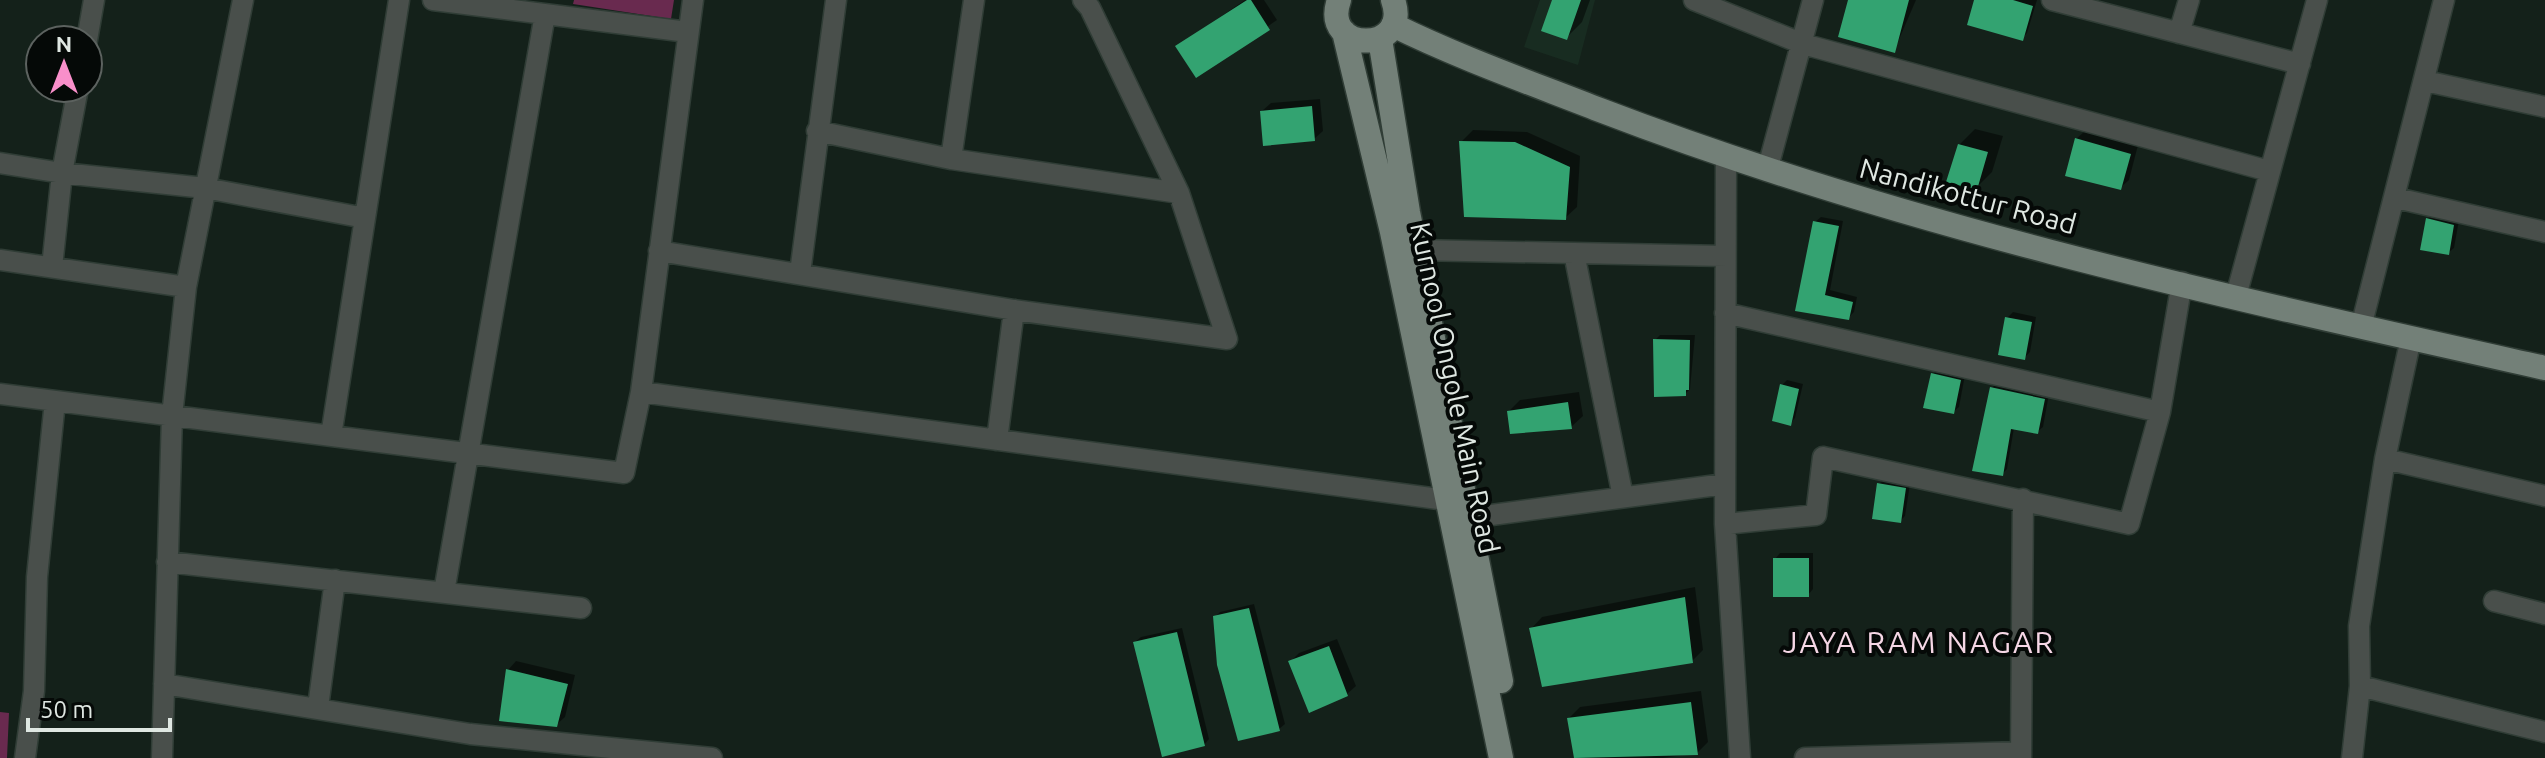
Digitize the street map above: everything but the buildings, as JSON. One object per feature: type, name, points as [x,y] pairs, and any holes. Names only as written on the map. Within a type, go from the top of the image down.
[{"type":"main road","name":"Kurnool Ongole Main Road","points":[[1393,0],[1396,15],[1386,32],[1416,250],[1516,758]]},
{"type":"main road","name":"Kurnool Ongole Main Road","points":[[1336,1],[1338,23],[1344,32],[1392,232],[1501,758]]},
{"type":"main road","name":"Nandikottur Road","points":[[1344,32],[1360,41],[1386,32],[1441,48],[1726,158],[1914,216],[2361,327],[2545,368]]},
{"type":"street","points":[[90,24],[94,0]]},
{"type":"street","points":[[162,758],[172,416],[186,287],[243,0]]},
{"type":"street","points":[[331,436],[399,0]]},
{"type":"street","points":[[433,0],[688,32]]},
{"type":"street","points":[[0,394],[624,473],[641,392],[693,0]]},
{"type":"street","points":[[800,273],[836,0]]},
{"type":"street","points":[[951,159],[974,0]]},
{"type":"street","points":[[659,251],[1014,310],[1227,339],[1179,193],[1090,8],[1083,0]]},
{"type":"street","points":[[1694,0],[1803,44],[2269,171]]},
{"type":"street","points":[[1767,171],[1813,0]]},
{"type":"street","points":[[2052,0],[2300,64]]},
{"type":"street","points":[[2179,33],[2189,0]]},
{"type":"street","points":[[2236,296],[2317,0]]},
{"type":"street","points":[[2361,327],[2444,0]]},
{"type":"street","points":[[444,592],[471,454],[545,14]]},
{"type":"street","points":[[2425,81],[2545,107]]},
{"type":"street","points":[[52,267],[62,173],[75,104]]},
{"type":"street","points":[[817,131],[951,159],[1179,193]]},
{"type":"street","points":[[1726,158],[1725,524],[1740,758]]},
{"type":"street","points":[[0,163],[62,173],[205,188],[365,218]]},
{"type":"street","points":[[2396,198],[2545,232]]},
{"type":"street","points":[[1416,250],[1725,256]]},
{"type":"street","points":[[1574,253],[1623,497]]},
{"type":"street","points":[[0,260],[186,287]]},
{"type":"street","points":[[1725,524],[1816,515],[1823,457],[2129,524],[2160,412],[2182,282]]},
{"type":"street","points":[[997,440],[1014,310]]},
{"type":"street","points":[[1725,313],[2160,412]]},
{"type":"street","points":[[2352,758],[2360,686],[2359,626],[2385,459],[2411,338]]},
{"type":"street","points":[[641,392],[1446,500]]},
{"type":"street","points":[[25,758],[34,691],[37,577],[55,401]]},
{"type":"street","points":[[2385,459],[2545,496]]},
{"type":"street","points":[[1469,518],[1725,484]]},
{"type":"street","points":[[1805,758],[2021,755],[2023,499]]},
{"type":"street","points":[[167,562],[581,608]]},
{"type":"street","points":[[318,707],[335,580]]},
{"type":"street","points":[[2494,601],[2545,614]]},
{"type":"street","points":[[164,684],[470,734],[712,758]]},
{"type":"street","points":[[2360,686],[2545,732]]},
{"type":"shaded area","points":[[574,0],[674,0],[671,19],[573,4]]},
{"type":"shaded area","points":[[1540,0],[1595,0],[1578,65],[1524,47]]},
{"type":"shaded area","points":[[0,712],[9,713],[7,758],[0,758]]},
{"type":"district","name":"JAYA RAM NAGAR","points":[[1919,643]]}]
